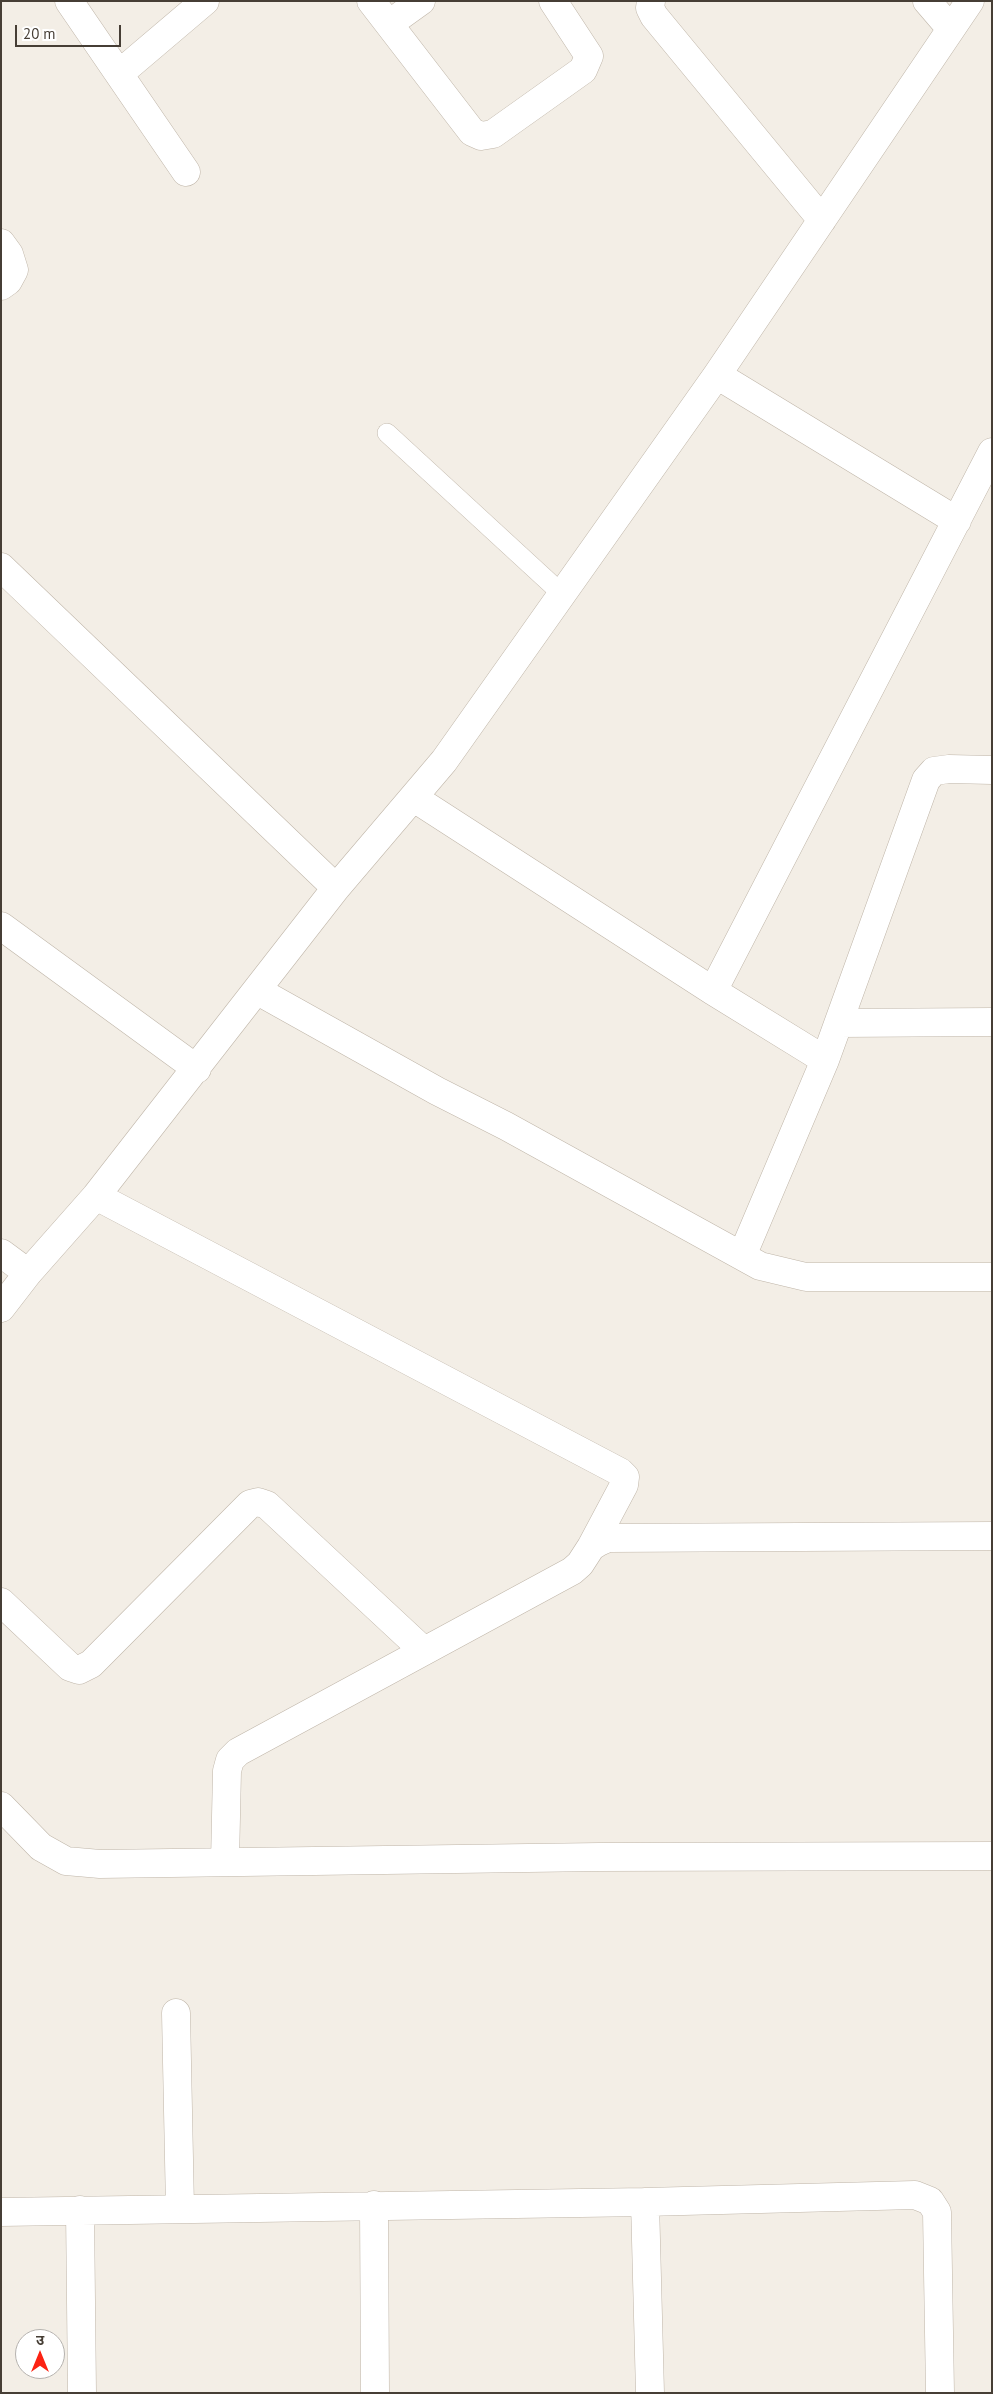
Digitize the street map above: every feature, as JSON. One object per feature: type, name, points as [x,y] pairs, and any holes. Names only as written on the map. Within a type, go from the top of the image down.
[{"type":"street","points":[[69,1],[186,172]]},
{"type":"street","points":[[119,74],[205,1]]},
{"type":"street","points":[[371,1],[472,132],[482,136],[493,134],[583,70],[589,56],[553,1]]},
{"type":"street","points":[[389,24],[421,1]]},
{"type":"street","points":[[651,1],[650,8],[654,16],[822,220]]},
{"type":"street","points":[[927,1],[951,29]]},
{"type":"street","points":[[1,1308],[96,1196],[197,1069],[336,888],[444,761],[717,375],[970,1]]},
{"type":"street","points":[[1,243],[9,254],[14,270],[8,282],[1,286]]},
{"type":"street","points":[[717,375],[957,521]]},
{"type":"street","points":[[713,991],[992,452]]},
{"type":"street","points":[[1,567],[336,888]]},
{"type":"street","points":[[742,1256],[825,1060],[926,780],[934,771],[949,769],[992,770]]},
{"type":"street","points":[[414,798],[713,991],[825,1060]]},
{"type":"street","points":[[1,926],[197,1069]]},
{"type":"street","points":[[258,990],[437,1091],[506,1126],[760,1266],[806,1277],[992,1277]]},
{"type":"street","points":[[839,1023],[992,1022]]},
{"type":"street","points":[[96,1196],[620,1472],[625,1477],[624,1485],[591,1547],[580,1564],[572,1571],[238,1752],[230,1760],[228,1771],[226,1862]]},
{"type":"street","points":[[1,1253],[28,1274]]},
{"type":"street","points":[[1,1602],[70,1667],[79,1670],[91,1664],[250,1504],[258,1502],[267,1505],[424,1651]]},
{"type":"street","points":[[591,1547],[608,1538],[992,1536]]},
{"type":"street","points":[[1,1806],[42,1847],[66,1861],[100,1864],[599,1857],[992,1856]]},
{"type":"street","points":[[176,2013],[180,2208]]},
{"type":"street","points":[[1,2212],[645,2202],[915,2195],[930,2201],[937,2212],[940,2393]]},
{"type":"street","points":[[645,2202],[650,2393]]},
{"type":"street","points":[[374,2205],[375,2393]]},
{"type":"street","points":[[80,2210],[82,2393]]},
{"type":"lane","points":[[387,434],[562,594]]}]
